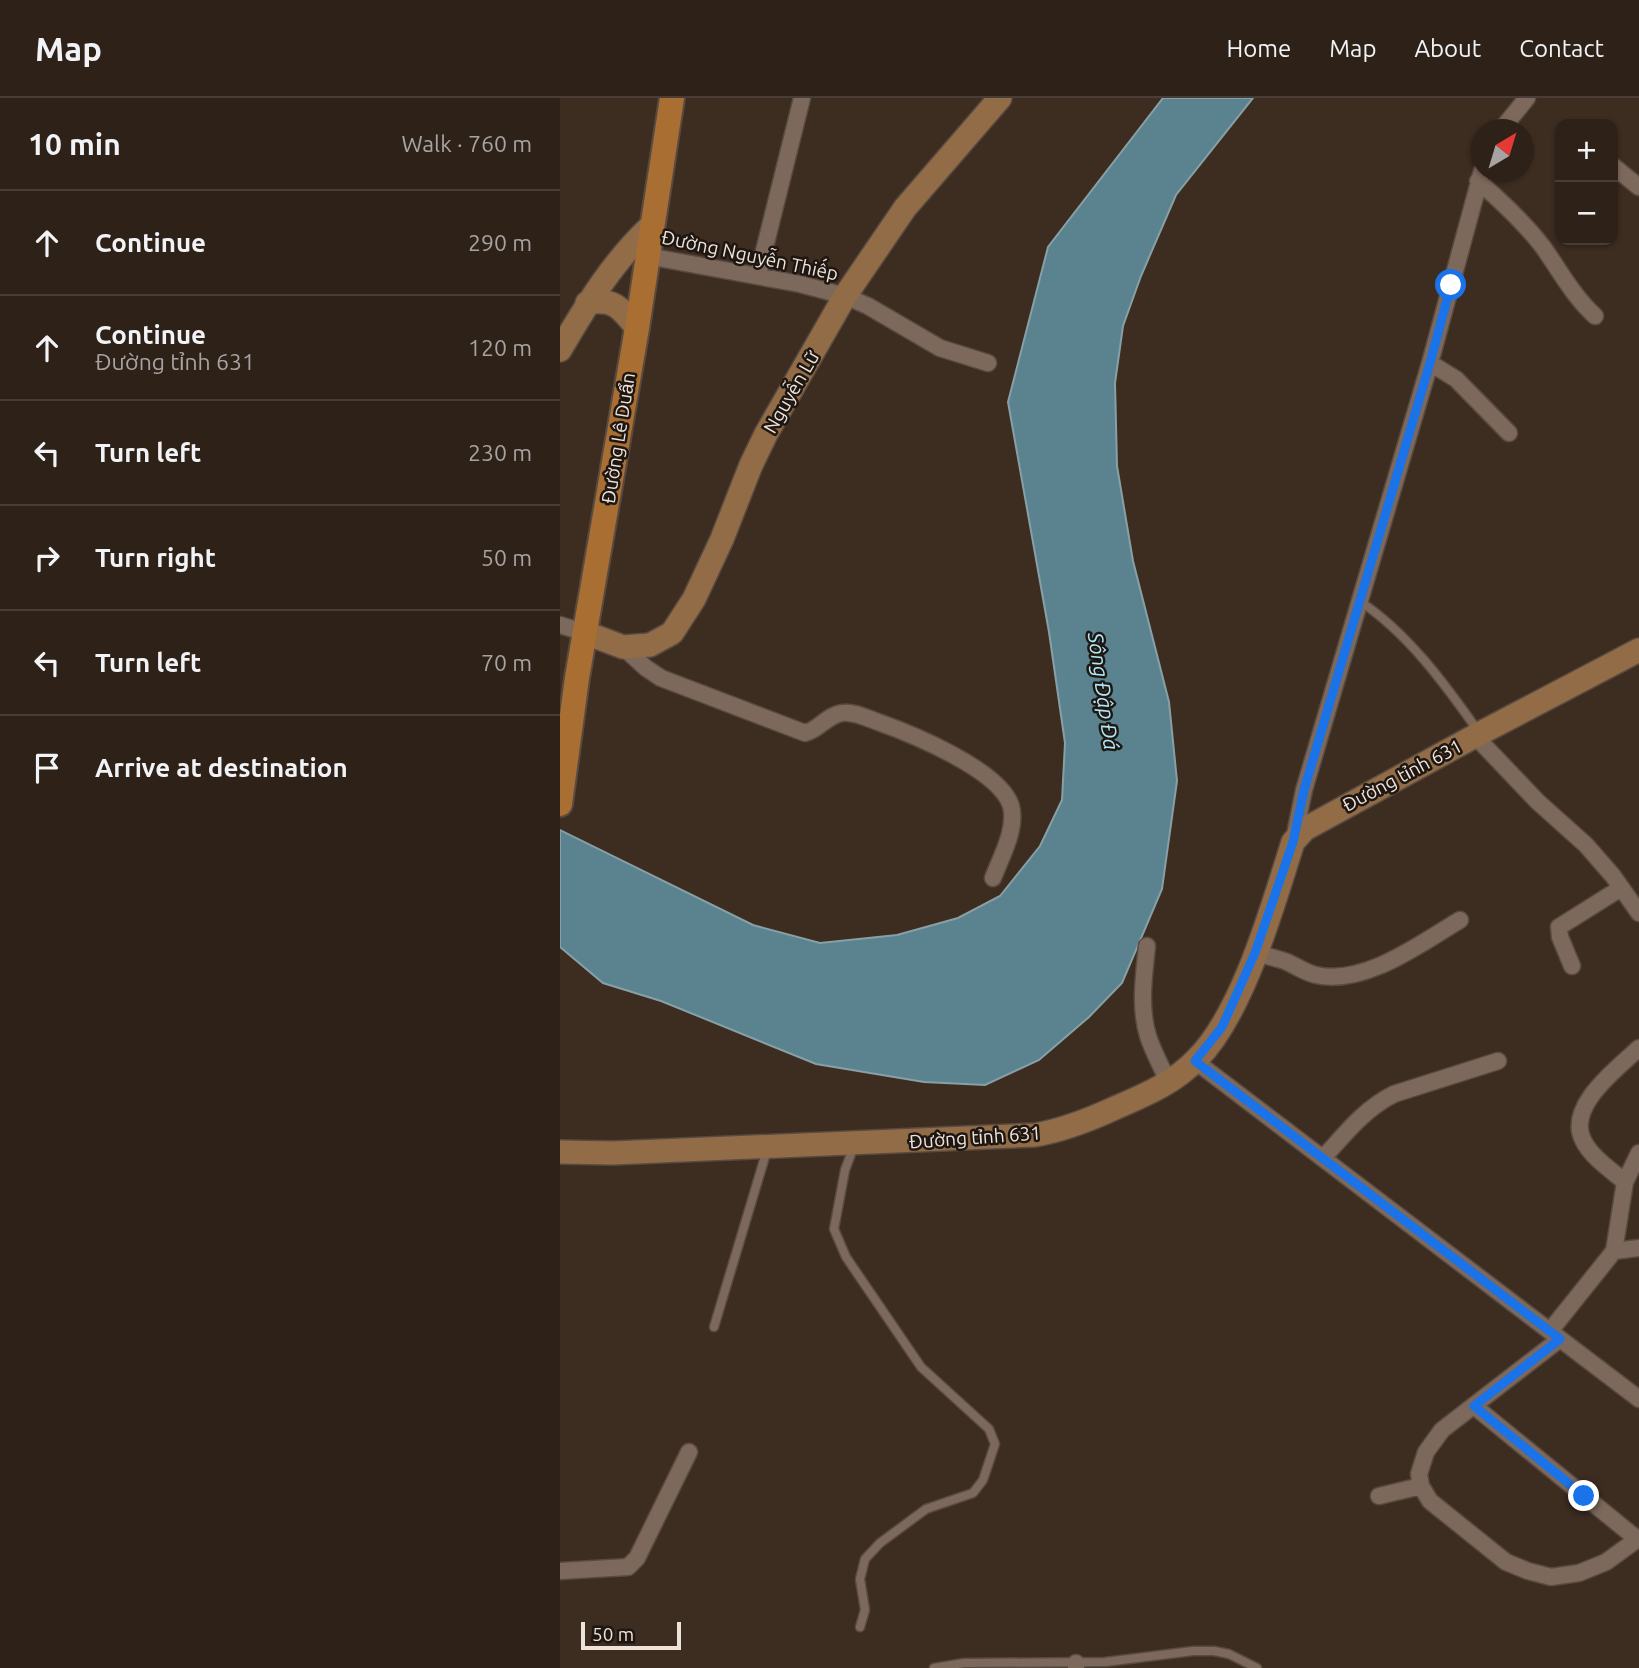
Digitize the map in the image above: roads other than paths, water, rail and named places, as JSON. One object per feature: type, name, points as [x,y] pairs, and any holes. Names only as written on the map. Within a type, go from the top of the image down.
[{"type":"main road","name":"Đường Lê Duẩn","points":[[560,804],[564,777],[568,675],[586,634],[672,98]]},
{"type":"main road","name":"Nguyễn Lữ","points":[[586,634],[623,647],[650,645],[672,633],[683,618],[722,539],[761,444],[845,296],[905,208],[1000,98]]},
{"type":"main road","points":[[560,350],[587,303],[620,256],[652,225]]},
{"type":"main road","points":[[587,303],[598,301],[614,304],[637,328]]},
{"type":"main road","name":"Đường tỉnh 631","points":[[560,1152],[613,1153],[1035,1135],[1074,1126],[1157,1090],[1195,1061],[1222,1027],[1255,953],[1293,842],[1305,829],[1477,734],[1639,650]]},
{"type":"street","points":[[758,275],[802,98]]},
{"type":"street","points":[[1510,119],[1527,98]]},
{"type":"street","points":[[1618,170],[1639,187]]},
{"type":"street","points":[[1293,842],[1304,790],[1430,363],[1478,182]]},
{"type":"street","points":[[1485,182],[1541,244],[1571,291],[1595,316]]},
{"type":"street","name":"Đường Nguyễn Thiếp","points":[[647,256],[758,275],[845,296],[868,306],[940,348],[988,362]]},
{"type":"street","points":[[1430,363],[1456,379],[1509,433]]},
{"type":"street","points":[[560,625],[586,634]]},
{"type":"street","points":[[623,647],[661,678],[805,733],[818,728],[833,716],[847,713],[906,732],[947,751],[990,780],[1004,793],[1012,809],[1010,833],[993,878]]},
{"type":"street","points":[[1477,734],[1538,802],[1586,845],[1613,876],[1639,913]]},
{"type":"street","points":[[1572,966],[1559,937],[1559,927],[1620,888]]},
{"type":"street","points":[[1255,953],[1282,960],[1314,975],[1344,975],[1368,970],[1390,961],[1460,920]]},
{"type":"street","points":[[1147,946],[1142,993],[1144,1015],[1149,1036],[1168,1082]]},
{"type":"street","points":[[1631,1173],[1596,1156],[1582,1139],[1580,1118],[1588,1100],[1602,1083],[1639,1048]]},
{"type":"street","points":[[1195,1061],[1639,1399]]},
{"type":"street","points":[[1323,1158],[1364,1113],[1379,1101],[1403,1090],[1498,1061]]},
{"type":"street","points":[[1474,1406],[1638,1539],[1606,1562],[1579,1573],[1551,1577],[1528,1572],[1506,1562],[1430,1501],[1421,1486],[1419,1474],[1433,1440],[1555,1335],[1614,1251],[1631,1173],[1639,1153]]},
{"type":"street","points":[[1614,1251],[1639,1248]]},
{"type":"street","points":[[560,1571],[628,1567],[637,1558],[689,1452]]},
{"type":"street","points":[[1379,1496],[1421,1486]]},
{"type":"lane","points":[[1359,600],[1378,612],[1399,633],[1457,701],[1477,734]]},
{"type":"lane","points":[[855,1144],[843,1181],[834,1229],[835,1237],[920,1367],[989,1429],[995,1444],[979,1488],[973,1493],[926,1509],[880,1543],[865,1559],[860,1579],[864,1610],[860,1627]]},
{"type":"lane","points":[[714,1327],[768,1147]]},
{"type":"lane","points":[[934,1668],[964,1663],[1076,1665],[1193,1651],[1229,1654],[1257,1668]]},
{"type":"water","name":"Sông Đập Đá","points":[[1163,98],[1253,98],[1176,195],[1123,326],[1115,383],[1117,466],[1133,561],[1169,702],[1177,781],[1162,889],[1122,983],[1089,1017],[1039,1060],[985,1085],[924,1082],[816,1064],[661,1001],[603,983],[560,947],[560,830],[753,925],[820,943],[897,935],[958,918],[1000,896],[1040,846],[1062,800],[1065,743],[1049,632],[1008,402],[1048,247]]}]
